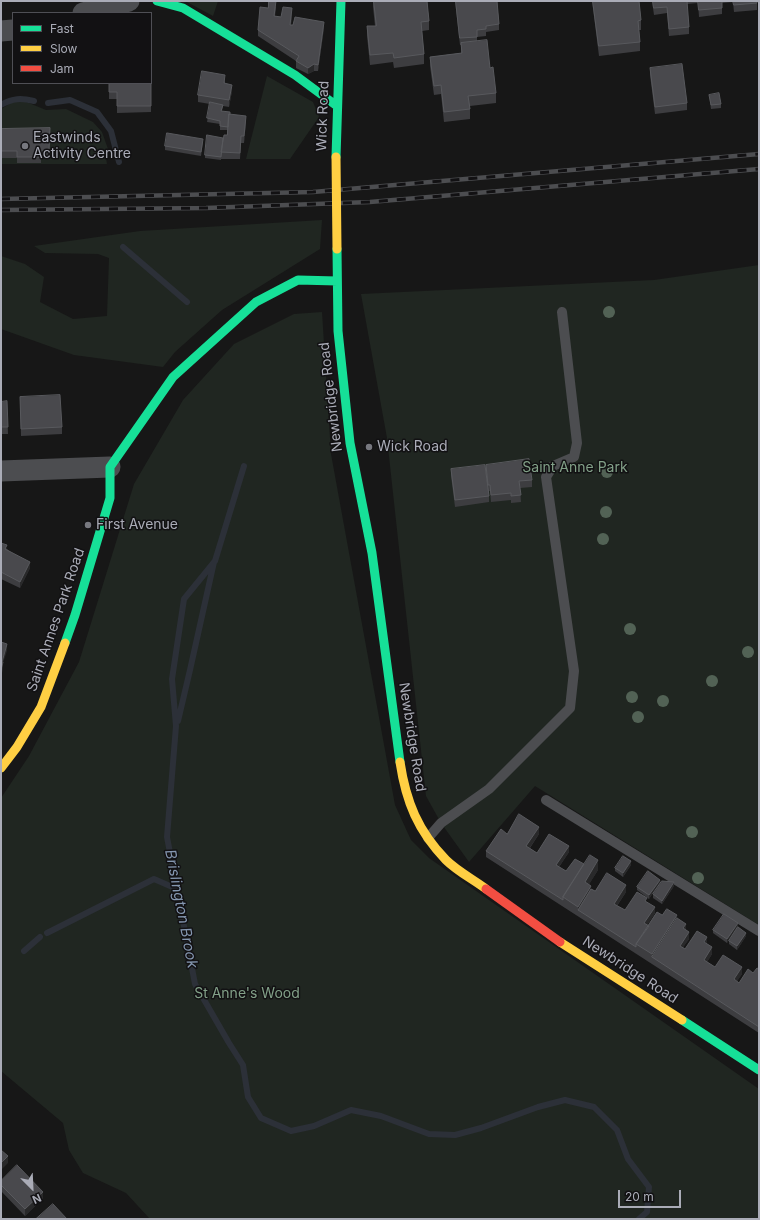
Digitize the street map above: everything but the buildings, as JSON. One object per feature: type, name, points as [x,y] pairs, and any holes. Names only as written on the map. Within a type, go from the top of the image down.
[{"type":"street","points":[[87,12],[129,1]]},
{"type":"street","points":[[157,1],[182,8],[295,75],[337,106]]},
{"type":"street","name":"Wick Road","points":[[337,281],[336,157],[341,1]]},
{"type":"street","points":[[1,31],[12,30]]},
{"type":"street","points":[[1,471],[110,467],[173,377],[256,302],[298,280],[337,281]]},
{"type":"street","name":"Newbridge Road","points":[[337,281],[338,332],[350,443],[372,553],[401,766],[410,806],[419,826],[447,861],[545,932],[759,1070]]},
{"type":"street","name":"Saint Annes Park Road","points":[[1,768],[17,747],[42,707],[75,615],[110,498],[110,467]]},
{"type":"lane","points":[[428,838],[442,823],[489,789],[570,708],[574,671],[546,477],[553,466],[574,457],[577,443],[562,312]]},
{"type":"lane","points":[[546,800],[759,931]]},
{"type":"green space","points":[[185,1],[218,1],[213,16]]},
{"type":"green space","points":[[267,76],[313,102],[319,117],[290,159],[246,159]]},
{"type":"green space","points":[[24,101],[46,110],[66,109],[93,122],[102,132],[108,149],[106,158],[107,164],[1,164],[1,109],[13,102]]},
{"type":"green space","points":[[322,220],[320,249],[222,310],[175,352],[163,367],[74,355],[1,329],[1,256],[25,264],[44,277],[40,302],[73,319],[107,316],[109,258],[98,254],[45,253],[34,246],[140,231]]},
{"type":"green space","name":"Saint Anne Park","points":[[759,265],[759,925],[535,786],[469,862],[441,823],[426,796],[387,438],[361,294],[654,280]]},
{"type":"green space","name":"St Anne's Wood","points":[[322,312],[331,454],[395,805],[411,840],[429,858],[759,1089],[759,1219],[150,1219],[126,1193],[83,1173],[69,1150],[63,1123],[1,1071],[1,798],[29,756],[79,662],[134,484],[183,400],[234,344],[294,314]]},
{"type":"waterway","name":"Brislington Brook","points":[[1,105],[17,99],[34,101]]},
{"type":"waterway","name":"Brislington Brook","points":[[48,103],[70,100],[97,112],[111,131],[119,162]]},
{"type":"waterway","name":"Brislington Brook","points":[[123,247],[187,302]]},
{"type":"waterway","name":"Brislington Brook","points":[[244,466],[215,561],[184,599],[172,679],[176,726],[167,837],[195,984],[243,1065],[248,1097],[261,1118],[291,1131],[314,1126],[351,1110],[381,1116],[429,1134],[455,1135],[481,1128],[538,1107],[565,1100],[594,1107],[617,1130],[628,1159],[649,1187],[647,1212],[639,1219]]},
{"type":"waterway","name":"Brislington Brook","points":[[178,721],[214,562]]},
{"type":"waterway","points":[[47,933],[154,879],[177,889]]},
{"type":"waterway","points":[[24,951],[40,937]]},
{"type":"railway","points":[[1,199],[313,192],[759,154]]},
{"type":"railway","points":[[1,210],[206,208],[370,202],[759,169]]},
{"type":"traffic: fast","points":[[157,1],[183,8],[295,75],[337,106]]},
{"type":"traffic: fast","points":[[336,157],[341,1]]},
{"type":"traffic: fast","points":[[337,249],[338,331],[350,443],[372,553],[400,762]]},
{"type":"traffic: fast","points":[[65,643],[75,615],[110,498],[110,467],[173,377],[256,302],[298,280],[337,281]]},
{"type":"traffic: fast","points":[[682,1020],[759,1070]]},
{"type":"traffic: slow","points":[[336,157],[337,249]]},
{"type":"traffic: slow","points":[[1,768],[17,747],[41,707],[65,643]]},
{"type":"traffic: slow","points":[[400,762],[410,803],[428,838],[450,864],[486,889]]},
{"type":"traffic: slow","points":[[560,942],[682,1020]]},
{"type":"traffic: jam","points":[[486,889],[560,942]]},
{"type":"place","name":"Eastwinds Activity Centre","points":[[25,146]]},
{"type":"place","name":"Wick Road","points":[[369,447]]},
{"type":"place","name":"First Avenue","points":[[88,525]]}]
